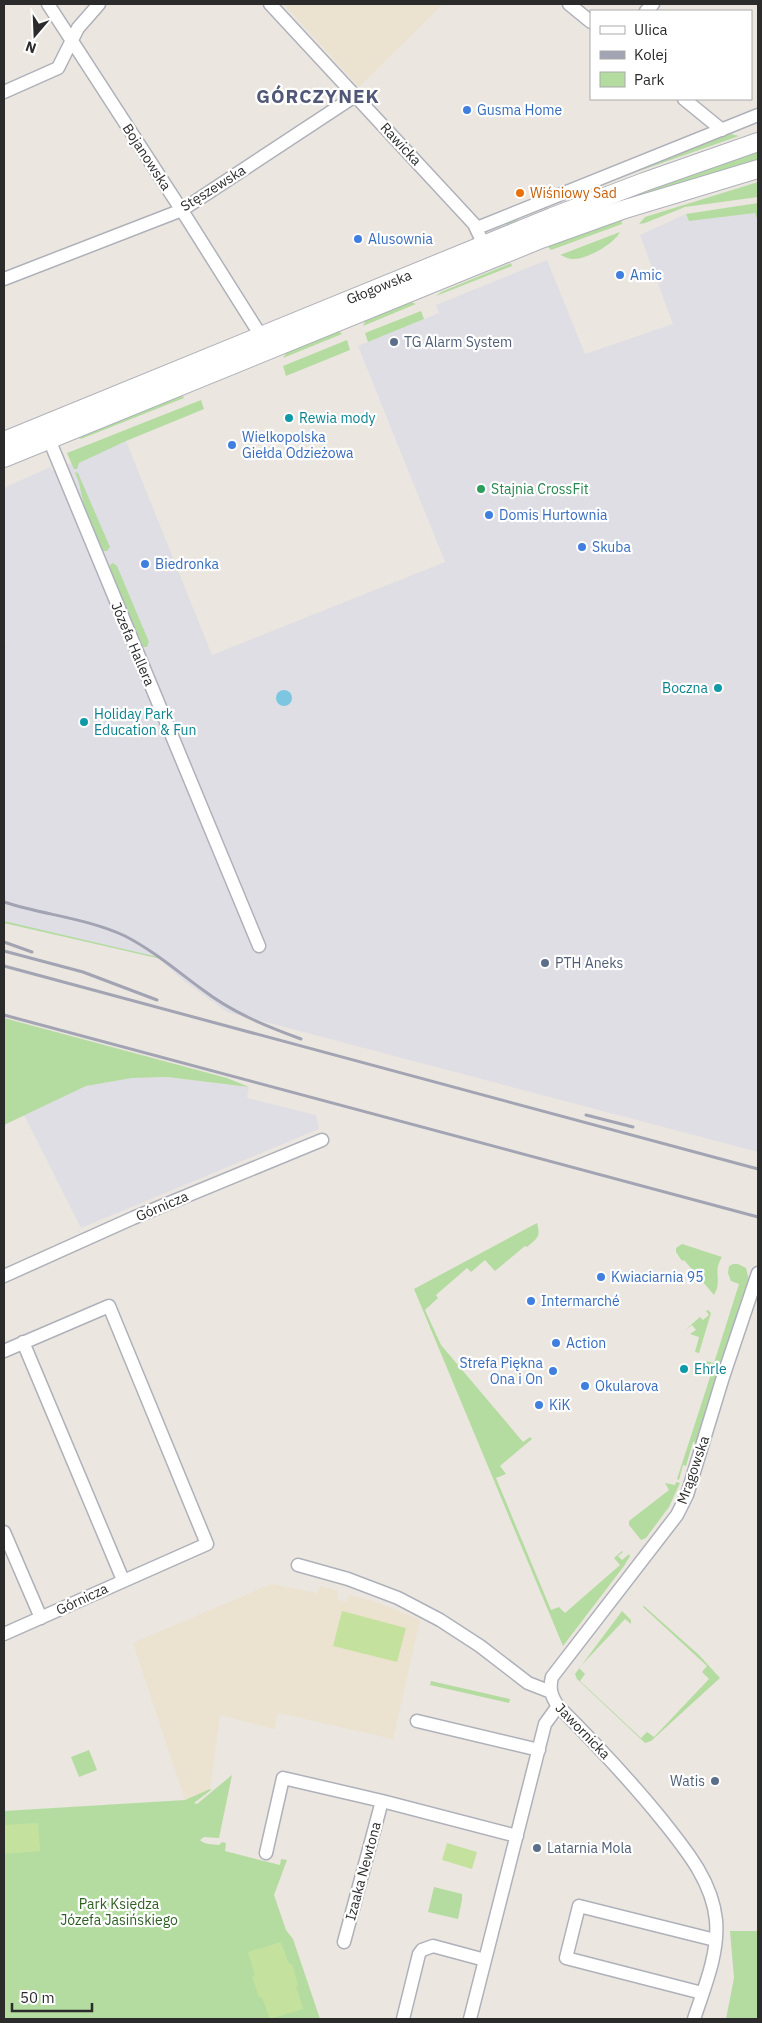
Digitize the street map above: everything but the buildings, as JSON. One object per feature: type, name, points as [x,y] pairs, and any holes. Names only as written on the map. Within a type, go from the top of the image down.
[{"type":"main road","name":"Głogowska","points":[[4,458],[46,432],[261,336],[611,194],[758,142]]},
{"type":"main road","name":"Głogowska","points":[[4,441],[46,432],[550,235],[622,210],[758,169]]},
{"type":"street","name":"Bojanowska","points":[[48,4],[182,210],[261,336]]},
{"type":"street","points":[[4,92],[58,68],[78,28],[99,4]]},
{"type":"street","name":"Rawicka","points":[[270,4],[414,157],[477,228],[484,244]]},
{"type":"street","points":[[569,4],[590,21]]},
{"type":"street","name":"Stęszewska","points":[[4,280],[182,210],[356,96]]},
{"type":"street","points":[[685,100],[722,130]]},
{"type":"street","points":[[477,228],[758,115]]},
{"type":"street","name":"Józefa Hallera","points":[[46,432],[259,946]]},
{"type":"street","name":"Górnicza","points":[[4,1276],[133,1218],[322,1140]]},
{"type":"street","name":"Mrągowska","points":[[550,1692],[552,1677],[677,1515],[687,1495],[723,1377],[758,1273]]},
{"type":"street","name":"Górnicza","points":[[4,1634],[207,1544],[109,1306],[23,1342],[123,1580]]},
{"type":"street","points":[[4,1351],[23,1342]]},
{"type":"street","name":"Górnicza","points":[[4,1532],[41,1618]]},
{"type":"street","name":"Jawornicka","points":[[298,1566],[348,1579],[398,1598],[440,1620],[480,1646],[528,1682],[550,1692],[558,1706],[623,1772],[694,1863],[705,1882],[712,1901],[716,1920],[712,1963],[694,2019]]},
{"type":"street","points":[[470,2019],[518,1836],[538,1750],[546,1724],[558,1706]]},
{"type":"street","points":[[416,1721],[538,1750]]},
{"type":"street","points":[[266,1853],[283,1778],[518,1836]]},
{"type":"street","name":"Izaaka Newtona","points":[[344,1942],[382,1801]]},
{"type":"street","points":[[702,1993],[566,1958],[579,1906],[715,1940]]},
{"type":"street","points":[[403,2019],[419,1954],[422,1950],[432,1946],[485,1960]]},
{"type":"shaded area","points":[[284,4],[443,4],[359,87]]},
{"type":"shaded area","points":[[755,213],[758,222],[758,1152],[227,1012],[184,981],[158,958],[4,923],[4,644],[6,643],[4,637],[4,488],[50,467],[52,471],[126,441],[212,655],[445,562],[358,346],[439,313],[436,305],[547,260],[585,354],[673,324],[640,235],[686,214],[689,220]]},
{"type":"shaded area","points":[[166,1077],[249,1087],[247,1098],[316,1115],[319,1129],[81,1228],[24,1115],[86,1086],[132,1078]]},
{"type":"shaded area","points":[[271,1584],[317,1593],[320,1586],[338,1591],[337,1599],[346,1602],[350,1595],[379,1603],[420,1620],[393,1739],[278,1713],[274,1729],[220,1715],[210,1789],[185,1800],[133,1643]]},
{"type":"green space","points":[[723,135],[739,136],[622,177],[519,218],[514,224],[506,227],[508,219]]},
{"type":"green space","points":[[758,151],[758,161],[577,217],[571,217]]},
{"type":"green space","points":[[758,182],[758,197],[685,207],[639,224],[645,217]]},
{"type":"green space","points":[[758,203],[758,222],[755,213],[689,221],[686,214]]},
{"type":"green space","points":[[621,219],[622,224],[551,250],[547,246]]},
{"type":"green space","points":[[620,232],[606,246],[585,257],[569,259],[560,255]]},
{"type":"green space","points":[[511,263],[512,266],[436,296],[441,292]]},
{"type":"green space","points":[[409,301],[416,304],[363,326],[366,319]]},
{"type":"green space","points":[[421,311],[424,319],[368,342],[365,333]]},
{"type":"green space","points":[[338,330],[342,334],[283,358],[288,350]]},
{"type":"green space","points":[[347,340],[350,350],[286,376],[283,366]]},
{"type":"green space","points":[[183,396],[184,398],[81,439],[77,437],[156,403]]},
{"type":"green space","points":[[201,400],[204,409],[126,441],[79,463],[77,469],[74,469],[67,453]]},
{"type":"green space","points":[[75,472],[78,473],[110,547],[107,551],[103,551],[84,506]]},
{"type":"green space","points":[[113,563],[117,566],[149,642],[147,647],[143,647],[110,568],[110,565]]},
{"type":"green space","points":[[4,921],[158,957],[161,959],[4,923]]},
{"type":"green space","points":[[4,1018],[227,1078],[249,1087],[167,1077],[132,1078],[86,1086],[4,1125]]},
{"type":"green space","points":[[537,1223],[538,1235],[527,1247],[525,1246],[495,1271],[485,1260],[471,1272],[467,1268],[436,1295],[438,1298],[425,1310],[441,1345],[523,1442],[530,1437],[532,1439],[500,1466],[506,1474],[496,1478],[551,1610],[559,1607],[565,1613],[620,1565],[614,1558],[622,1551],[618,1556],[622,1560],[629,1554],[630,1556],[563,1646],[414,1289]]},
{"type":"green space","points":[[682,1244],[722,1257],[718,1268],[717,1290],[714,1295],[676,1252],[676,1248]]},
{"type":"green space","points":[[733,1264],[746,1268],[749,1280],[698,1443],[693,1442],[686,1466],[683,1465],[679,1480],[677,1479],[712,1371],[704,1367],[706,1361],[714,1363],[739,1284],[731,1281],[728,1273],[729,1266]]},
{"type":"green space","points":[[708,1310],[711,1313],[699,1353],[695,1352],[699,1337],[690,1334],[696,1330],[692,1325],[685,1330],[700,1317],[703,1320],[709,1315],[706,1311]]},
{"type":"green space","points":[[676,1482],[680,1483],[669,1507],[646,1538],[641,1540],[629,1525],[629,1521],[669,1490],[665,1483],[675,1485]]},
{"type":"green space","points":[[644,1606],[699,1655],[720,1678],[651,1741],[645,1743],[577,1679],[575,1674],[579,1668],[585,1674],[580,1681],[641,1738],[647,1732],[654,1737],[709,1679],[702,1672],[707,1666]]},
{"type":"green space","points":[[342,1611],[406,1628],[397,1662],[333,1646]]},
{"type":"green space","points":[[622,1611],[631,1620],[631,1624],[625,1619],[581,1666]]},
{"type":"green space","points":[[431,1681],[510,1699],[509,1703],[430,1685]]},
{"type":"green space","points":[[89,1750],[97,1770],[79,1777],[71,1757]]},
{"type":"green space","name":"Park Księdza Józefa Jasińskiego","points":[[232,1775],[219,1838],[204,1837],[200,1840],[209,1844],[219,1845],[222,1842],[226,1843],[225,1851],[280,1865],[281,1859],[287,1860],[274,1895],[286,1930],[293,1939],[320,2019],[4,2019],[4,1811],[185,1800],[210,1789],[194,1803],[197,1804]]},
{"type":"green space","points":[[38,1823],[40,1851],[4,1854],[4,1825]]},
{"type":"green space","points":[[447,1843],[477,1852],[472,1869],[442,1860]]},
{"type":"green space","points":[[434,1887],[462,1894],[458,1919],[428,1912]]},
{"type":"green space","points":[[730,1931],[758,1931],[758,2019],[726,2019],[734,1978]]},
{"type":"green space","points":[[281,1942],[289,1964],[292,1964],[303,2009],[270,2019],[262,1997],[259,1997],[252,1976],[255,1975],[248,1952]]},
{"type":"water","points":[[284,690],[290,692],[292,698],[290,704],[284,706],[278,704],[276,698],[278,692]]},
{"type":"railway","points":[[4,902],[95,925],[125,936],[156,955],[226,1006],[263,1024],[301,1039]]},
{"type":"railway","points":[[4,942],[32,952]]},
{"type":"railway","points":[[4,951],[83,972],[157,1000]]},
{"type":"railway","points":[[4,966],[758,1169]]},
{"type":"railway","points":[[4,1015],[758,1217]]},
{"type":"railway","points":[[586,1115],[633,1127]]},
{"type":"place","name":"Gusma Home","points":[[467,110]]},
{"type":"place","name":"Wiśniowy Sad","points":[[520,193]]},
{"type":"place","name":"Alusownia","points":[[358,239]]},
{"type":"place","name":"Amic","points":[[620,275]]},
{"type":"place","name":"TG Alarm System","points":[[394,342]]},
{"type":"place","name":"Rewia mody","points":[[289,418]]},
{"type":"place","name":"Wielkopolska Giełda Odzieżowa","points":[[232,445]]},
{"type":"place","name":"Stajnia CrossFit","points":[[481,489]]},
{"type":"place","name":"Domis Hurtownia","points":[[489,515]]},
{"type":"place","name":"Skuba","points":[[582,547]]},
{"type":"place","name":"Biedronka","points":[[145,564]]},
{"type":"place","name":"Boczna","points":[[718,688]]},
{"type":"place","name":"Holiday Park Education & Fun","points":[[84,722]]},
{"type":"place","name":"PTH Aneks","points":[[545,963]]},
{"type":"place","name":"Kwiaciarnia 95","points":[[601,1277]]},
{"type":"place","name":"Intermarché","points":[[531,1301]]},
{"type":"place","name":"Action","points":[[556,1343]]},
{"type":"place","name":"Ehrle","points":[[684,1369]]},
{"type":"place","name":"Strefa Piękna Ona i On","points":[[553,1371]]},
{"type":"place","name":"Okularova","points":[[585,1386]]},
{"type":"place","name":"KiK","points":[[539,1405]]},
{"type":"place","name":"Watis","points":[[715,1781]]},
{"type":"place","name":"Latarnia Mola","points":[[537,1848]]},
{"type":"district","name":"GÓRCZYNEK","points":[[318,96]]}]
